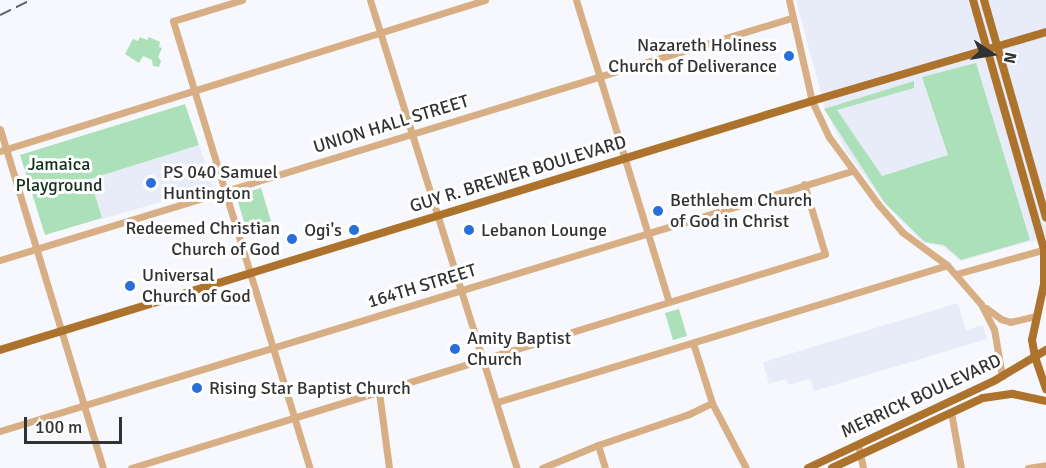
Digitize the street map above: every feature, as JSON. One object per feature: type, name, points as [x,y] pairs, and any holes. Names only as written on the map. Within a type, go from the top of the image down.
[{"type":"main road","points":[[973,0],[985,50],[1045,249],[1044,289],[1032,340],[1035,357],[1046,388]]},
{"type":"main road","points":[[984,0],[1046,217]]},
{"type":"main road","name":"GUY R. BREWER BOULEVARD","points":[[0,350],[812,100],[1046,32]]},
{"type":"main road","name":"MERRICK BOULEVARD","points":[[808,468],[1002,376],[1046,350]]},
{"type":"main road","name":"MERRICK BOULEVARD","points":[[832,468],[983,398],[999,394],[1022,395],[1046,401]]},
{"type":"street","points":[[242,0],[173,21],[310,468]]},
{"type":"street","points":[[370,0],[517,468]]},
{"type":"street","points":[[3,150],[485,0]]},
{"type":"street","points":[[576,0],[669,302]]},
{"type":"street","points":[[789,0],[812,100],[829,137],[852,171],[902,232],[947,265],[981,304],[994,329],[1002,376]]},
{"type":"street","name":"UNION HALL STREET","points":[[0,260],[792,18]]},
{"type":"street","points":[[0,129],[3,150],[63,331],[103,468]]},
{"type":"street","name":"164TH STREET","points":[[0,431],[852,171]]},
{"type":"street","points":[[131,468],[825,255],[804,184]]},
{"type":"street","points":[[956,274],[1045,249]]},
{"type":"street","points":[[497,402],[947,265]]},
{"type":"street","points":[[981,304],[998,317],[1010,322],[1036,316]]},
{"type":"street","points":[[693,344],[712,402],[746,468]]},
{"type":"street","points":[[379,392],[389,468]]},
{"type":"street","points":[[542,468],[598,445],[689,414],[712,402]]},
{"type":"street","points":[[951,412],[961,468]]},
{"type":"street","points":[[858,444],[863,468]]},
{"type":"street","points":[[598,445],[605,468]]},
{"type":"street","points":[[1028,468],[1046,465]]},
{"type":"shaded area","points":[[796,0],[1046,0],[1046,241],[1028,242],[961,261],[943,247],[922,242],[884,203],[844,148],[825,109]]},
{"type":"shaded area","name":"PS 040 Samuel Huntington","points":[[199,145],[213,187],[102,219],[90,179]]},
{"type":"shaded area","points":[[958,303],[966,330],[983,325],[987,339],[814,391],[810,379],[788,385],[786,379],[769,384],[763,362]]},
{"type":"green space","points":[[140,37],[147,40],[149,37],[160,42],[159,47],[162,48],[158,57],[161,61],[159,67],[153,66],[152,60],[143,56],[139,63],[125,54],[133,39],[138,41]]},
{"type":"green space","points":[[976,63],[1030,240],[961,260],[944,245],[925,242],[885,203],[824,109],[914,81],[914,88],[837,110],[882,176],[948,155],[922,77]]},
{"type":"green space","name":"Jamaica Playground","points":[[185,104],[199,145],[90,179],[102,218],[45,235],[20,155]]},
{"type":"green space","points":[[261,188],[271,221],[246,228],[236,195]]},
{"type":"green space","points":[[679,309],[687,336],[673,340],[665,313]]},
{"type":"railway","points":[[0,15],[31,0]]},
{"type":"place","name":"Nazareth Holiness Church of Deliverance","points":[[789,56]]},
{"type":"place","name":"PS 040 Samuel Huntington","points":[[151,183]]},
{"type":"place","name":"Bethlehem Church of God in Christ","points":[[658,211]]},
{"type":"place","name":"Ogi's","points":[[354,230]]},
{"type":"place","name":"Lebanon Lounge","points":[[469,230]]},
{"type":"place","name":"Redeemed Christian Church of God","points":[[292,239]]},
{"type":"place","name":"Universal Church of God","points":[[130,286]]},
{"type":"place","name":"Amity Baptist Church","points":[[455,349]]},
{"type":"place","name":"Rising Star Baptist Church","points":[[197,388]]}]
